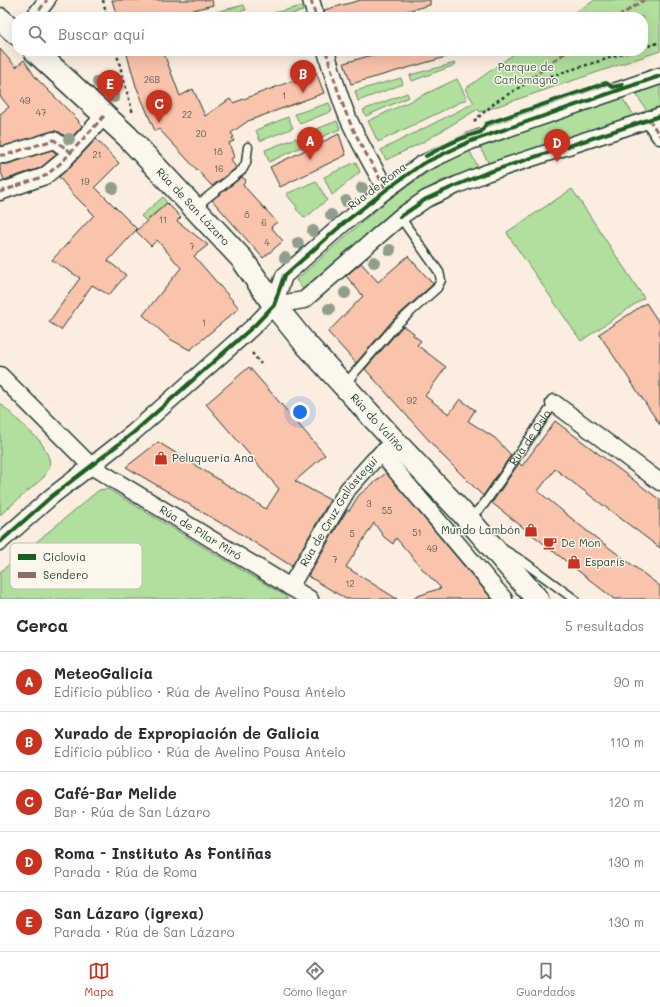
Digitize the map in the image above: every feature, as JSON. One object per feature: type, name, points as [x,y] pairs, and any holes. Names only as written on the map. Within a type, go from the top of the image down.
[{"type":"main road","points":[[0,19],[12,30]]},
{"type":"main road","name":"Rúa de San Lázaro","points":[[40,56],[127,136],[242,259],[274,305]]},
{"type":"main road","name":"Rúa do Valiño","points":[[274,305],[304,342],[344,385],[388,447],[468,520],[537,599]]},
{"type":"street","points":[[38,12],[47,0]]},
{"type":"street","points":[[311,0],[315,12]]},
{"type":"street","points":[[328,56],[346,113],[386,190]]},
{"type":"street","name":"Rúa de Roma","points":[[274,305],[284,276],[345,222],[422,164],[471,141],[660,76]]},
{"type":"street","points":[[0,192],[46,176],[62,162],[105,115]]},
{"type":"street","points":[[0,542],[52,496],[133,433],[255,325],[274,305],[304,300],[400,217],[426,199],[456,184],[486,173],[654,118],[660,136]]},
{"type":"street","points":[[0,155],[5,155],[54,140],[71,152]]},
{"type":"street","name":"Rúa de Pilar Miró","points":[[0,375],[92,466],[310,599]]},
{"type":"street","name":"Rúa de Oslo","points":[[554,403],[660,482]]},
{"type":"street","name":"Rúa de Cruz Gallástegui","points":[[290,587],[348,488],[388,447]]},
{"type":"street","name":"Rúa do Valiño","points":[[388,447],[504,599]]},
{"type":"lane","points":[[194,208],[242,170],[246,163],[248,147]]},
{"type":"lane","points":[[344,385],[397,324],[437,288],[441,280],[440,272],[400,217]]},
{"type":"lane","name":"Rúa de Oslo","points":[[468,520],[484,504],[554,403]]},
{"type":"lane","name":"Rúa do Valiño","points":[[484,538],[524,562],[574,599]]},
{"type":"path","points":[[103,0],[106,12]]},
{"type":"path","points":[[648,46],[660,42]]},
{"type":"path","points":[[117,56],[134,115]]},
{"type":"path","points":[[472,123],[497,101],[525,84],[616,56]]},
{"type":"path","points":[[252,353],[261,364]]},
{"type":"green space","name":"Parque de Carlomagno","points":[[595,0],[660,0],[660,51],[648,55],[648,12],[576,12]]},
{"type":"green space","points":[[244,5],[246,10],[238,12],[216,12]]},
{"type":"green space","points":[[302,6],[303,11],[299,12],[278,12]]},
{"type":"green space","name":"Parque de Carlomagno","points":[[511,56],[645,56],[480,112],[478,109],[423,142],[386,160],[381,150],[474,103],[465,89]]},
{"type":"green space","points":[[455,63],[455,65],[412,81],[410,75]]},
{"type":"green space","points":[[401,78],[403,84],[358,101],[355,91]]},
{"type":"green space","points":[[457,79],[467,99],[378,142],[368,121]]},
{"type":"green space","points":[[660,85],[660,106],[647,111],[636,94]]},
{"type":"green space","points":[[407,93],[409,97],[366,116],[363,110]]},
{"type":"green space","points":[[622,98],[634,115],[489,164],[480,147]]},
{"type":"green space","points":[[329,103],[332,111],[300,124],[295,114]]},
{"type":"green space","points":[[288,117],[293,128],[260,141],[256,130]]},
{"type":"green space","points":[[337,121],[340,129],[308,143],[304,134]]},
{"type":"green space","points":[[296,138],[301,147],[269,162],[265,150]]},
{"type":"green space","points":[[469,150],[478,167],[439,182],[404,203],[303,289],[296,280],[385,202],[428,172]]},
{"type":"green space","points":[[356,162],[360,172],[332,195],[324,177]]},
{"type":"green space","points":[[316,181],[327,200],[305,218],[296,209],[297,207],[286,194]]},
{"type":"green space","points":[[572,189],[644,298],[581,341],[507,232]]},
{"type":"green space","points":[[163,197],[167,203],[146,221],[141,216]]},
{"type":"green space","points":[[0,403],[40,441],[49,458],[50,466],[44,477],[0,515]]},
{"type":"green space","points":[[108,489],[284,595],[288,599],[0,599],[0,572],[10,564],[10,589],[142,589],[142,543],[35,543],[99,490]]},
{"type":"building","points":[[112,0],[212,0],[213,5],[186,12],[116,12]]},
{"type":"building","points":[[361,0],[430,0],[430,5],[403,12],[324,12],[324,10]]},
{"type":"building","points":[[0,49],[16,67],[24,60],[36,78],[79,121],[78,122],[82,126],[70,139],[59,132],[52,131],[0,146],[0,114],[9,107],[0,96]]},
{"type":"building","points":[[127,56],[165,56],[180,96],[193,89],[205,116],[230,99],[233,103],[316,72],[324,93],[248,121],[231,133],[234,137],[232,138],[234,141],[229,143],[234,157],[231,159],[236,168],[212,186],[159,129],[155,131],[136,86]]},
{"type":"building","points":[[368,56],[449,56],[351,84],[344,63]]},
{"type":"building","points":[[339,134],[346,155],[280,187],[270,167]]},
{"type":"building","points":[[96,139],[119,163],[95,187],[137,229],[108,261],[126,275],[109,295],[92,285],[61,330],[49,322],[80,278],[52,260],[94,215],[73,194],[59,177]]},
{"type":"building","points":[[52,150],[57,154],[40,168],[4,180],[0,169],[0,164],[8,164]]},
{"type":"building","points":[[242,177],[246,180],[243,185],[277,222],[271,227],[283,241],[263,258],[212,200]]},
{"type":"building","points":[[167,203],[181,217],[177,221],[208,245],[194,256],[239,308],[190,350],[170,339],[143,315],[181,268],[157,240],[151,246],[136,231]]},
{"type":"building","points":[[408,256],[433,284],[393,320],[356,363],[328,332],[363,296],[346,276],[361,263],[378,282]]},
{"type":"building","points":[[646,303],[660,324],[660,425],[599,334]]},
{"type":"building","points":[[403,326],[414,333],[413,335],[421,341],[417,345],[446,367],[425,396],[449,414],[460,399],[475,410],[468,421],[495,438],[511,455],[483,496],[442,455],[365,369]]},
{"type":"building","points":[[249,367],[325,455],[295,481],[330,500],[292,566],[225,524],[224,525],[126,467],[158,442],[266,509],[279,489],[206,404]]},
{"type":"building","points":[[555,421],[660,500],[660,548],[555,469],[538,491],[587,531],[660,586],[660,599],[614,599],[492,503],[519,463],[522,466]]},
{"type":"building","points":[[386,473],[492,599],[415,599],[415,597],[441,588],[396,538],[393,544],[384,537],[374,523],[346,567],[397,599],[346,599],[308,576],[347,510],[349,511],[359,495]]},
{"type":"marked path","points":[[38,12],[47,0]]},
{"type":"marked path","points":[[311,0],[315,12]]},
{"type":"marked path","points":[[626,12],[644,0]]},
{"type":"marked path","points":[[328,56],[350,123],[386,190]]},
{"type":"marked path","points":[[525,84],[560,56]]},
{"type":"marked path","points":[[0,192],[45,176],[62,162],[105,115]]},
{"type":"marked path","points":[[649,119],[660,136]]},
{"type":"marked path","points":[[0,155],[5,155],[54,140],[71,152]]},
{"type":"cycle path","points":[[0,542],[52,496],[133,433],[255,325],[274,305],[284,276],[345,222],[422,164],[471,141],[660,76]]},
{"type":"cycle path","points":[[426,156],[446,145],[481,132],[486,124],[606,83],[613,87],[622,85]]},
{"type":"cycle path","points":[[400,217],[426,199],[486,173],[660,116]]},
{"type":"place","name":"Xurado de Expropiación de Galicia","points":[[303,93]]},
{"type":"place","name":"San Lázaro (igrexa)","points":[[110,103]]},
{"type":"place","name":"Café-Bar Melide","points":[[159,123]]},
{"type":"place","name":"MeteoGalicia","points":[[310,160]]},
{"type":"place","name":"Roma - Instituto As Fontiñas","points":[[557,162]]},
{"type":"place","name":"Peluquería Ana","points":[[161,458]]},
{"type":"place","name":"Mundo Lambón","points":[[531,530]]},
{"type":"place","name":"De Mon","points":[[550,543]]},
{"type":"place","name":"Esparís","points":[[574,562]]}]
